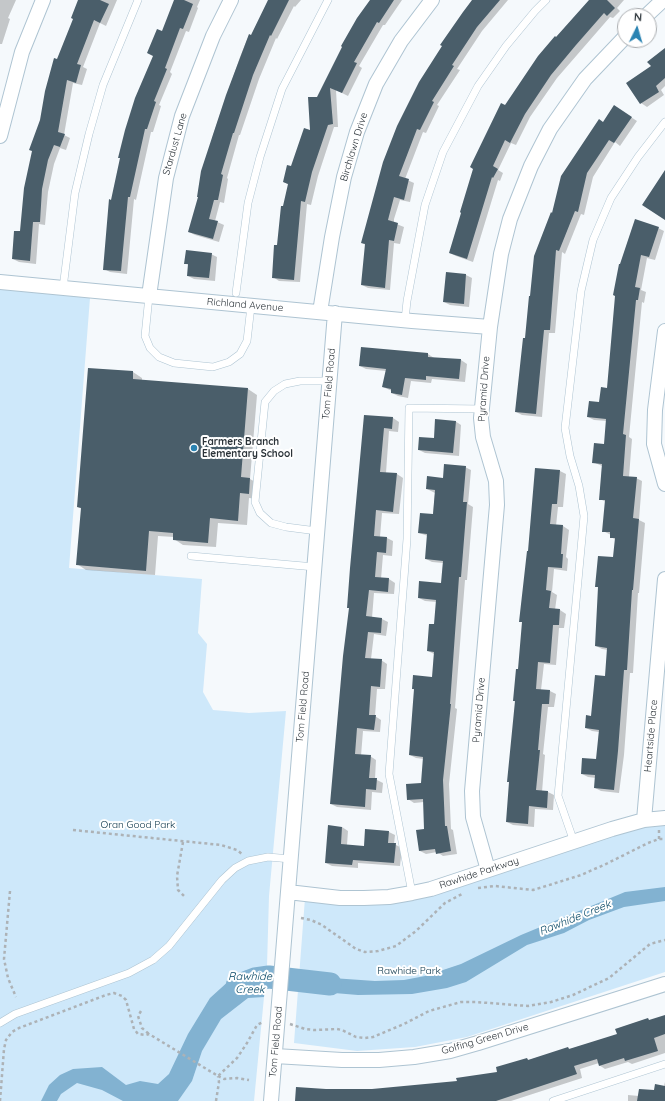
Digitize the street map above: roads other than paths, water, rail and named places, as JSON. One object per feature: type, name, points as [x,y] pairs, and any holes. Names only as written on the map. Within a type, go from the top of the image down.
[{"type":"street","points":[[0,136],[22,52],[43,0]]},
{"type":"street","name":"Stardust Lane","points":[[149,296],[166,178],[182,116],[213,36],[231,0]]},
{"type":"street","name":"Birchlawn Drive","points":[[320,312],[332,237],[344,177],[357,132],[376,84],[401,41],[432,0]]},
{"type":"street","points":[[654,8],[663,0]]},
{"type":"street","name":"Pyramid Drive","points":[[488,870],[473,817],[472,791],[497,505],[496,481],[483,437],[481,418],[490,327],[500,254],[510,219],[531,166],[550,129],[585,79],[617,45]]},
{"type":"street","name":"Richland Avenue","points":[[0,282],[490,327]]},
{"type":"street","name":"Tom Field Road","points":[[271,1101],[335,313]]},
{"type":"street","points":[[665,331],[655,410],[654,444],[665,484]]},
{"type":"street","name":"Heartside Place","points":[[644,820],[665,579]]},
{"type":"street","name":"Rawhide Parkway","points":[[288,892],[340,898],[389,897],[412,894],[612,829],[644,820],[665,818]]},
{"type":"street","name":"Golfing Green Drive","points":[[275,1056],[342,1060],[379,1060],[414,1057],[450,1051],[665,984]]},
{"type":"lane","points":[[63,288],[75,193],[89,134],[103,85],[138,0]]},
{"type":"lane","points":[[236,294],[248,203],[260,157],[282,89],[328,0]]},
{"type":"lane","points":[[405,320],[407,301],[425,205],[443,152],[478,86],[506,46],[546,0]]},
{"type":"lane","points":[[574,842],[558,796],[584,516],[579,486],[570,456],[565,428],[581,291],[593,240],[611,198],[638,157],[665,122]]},
{"type":"lane","points":[[149,296],[145,336],[150,348],[159,357],[174,363],[213,367],[229,362],[240,354],[246,341],[251,306]]},
{"type":"lane","points":[[318,531],[286,527],[270,522],[260,513],[255,502],[264,402],[274,391],[286,384],[300,380],[330,381]]},
{"type":"lane","points":[[412,894],[389,774],[407,540],[409,408],[482,409]]},
{"type":"lane","points":[[191,556],[314,566]]},
{"type":"lane","points":[[0,1023],[15,1014],[129,973],[153,960],[169,946],[222,880],[235,868],[248,861],[268,857],[290,859]]},
{"type":"lane","points":[[553,1101],[665,1064]]},
{"type":"water","name":"Rawhide Creek","points":[[665,887],[665,901],[624,907],[589,920],[564,933],[527,945],[466,982],[447,988],[412,994],[358,995],[298,990],[300,972],[332,978],[375,981],[404,980],[425,976],[461,964],[521,935],[625,892]]},
{"type":"water","name":"Rawhide Creek","points":[[267,966],[264,997],[248,998],[221,1019],[202,1051],[192,1081],[178,1101],[123,1101],[102,1090],[77,1083],[61,1094],[57,1101],[41,1101],[49,1085],[60,1075],[73,1069],[102,1067],[126,1085],[140,1081],[158,1084],[169,1074],[188,1034],[210,998],[231,979],[244,971]]},
{"type":"waterway","name":"Rawhide Creek","points":[[237,986],[255,979],[269,977],[330,984]]},
{"type":"place","name":"Farmers Branch Elementary School","points":[[194,448]]},
{"type":"park label","name":"Oran Good Park","points":[[138,825]]},
{"type":"park label","name":"Rawhide Park","points":[[409,971]]}]
